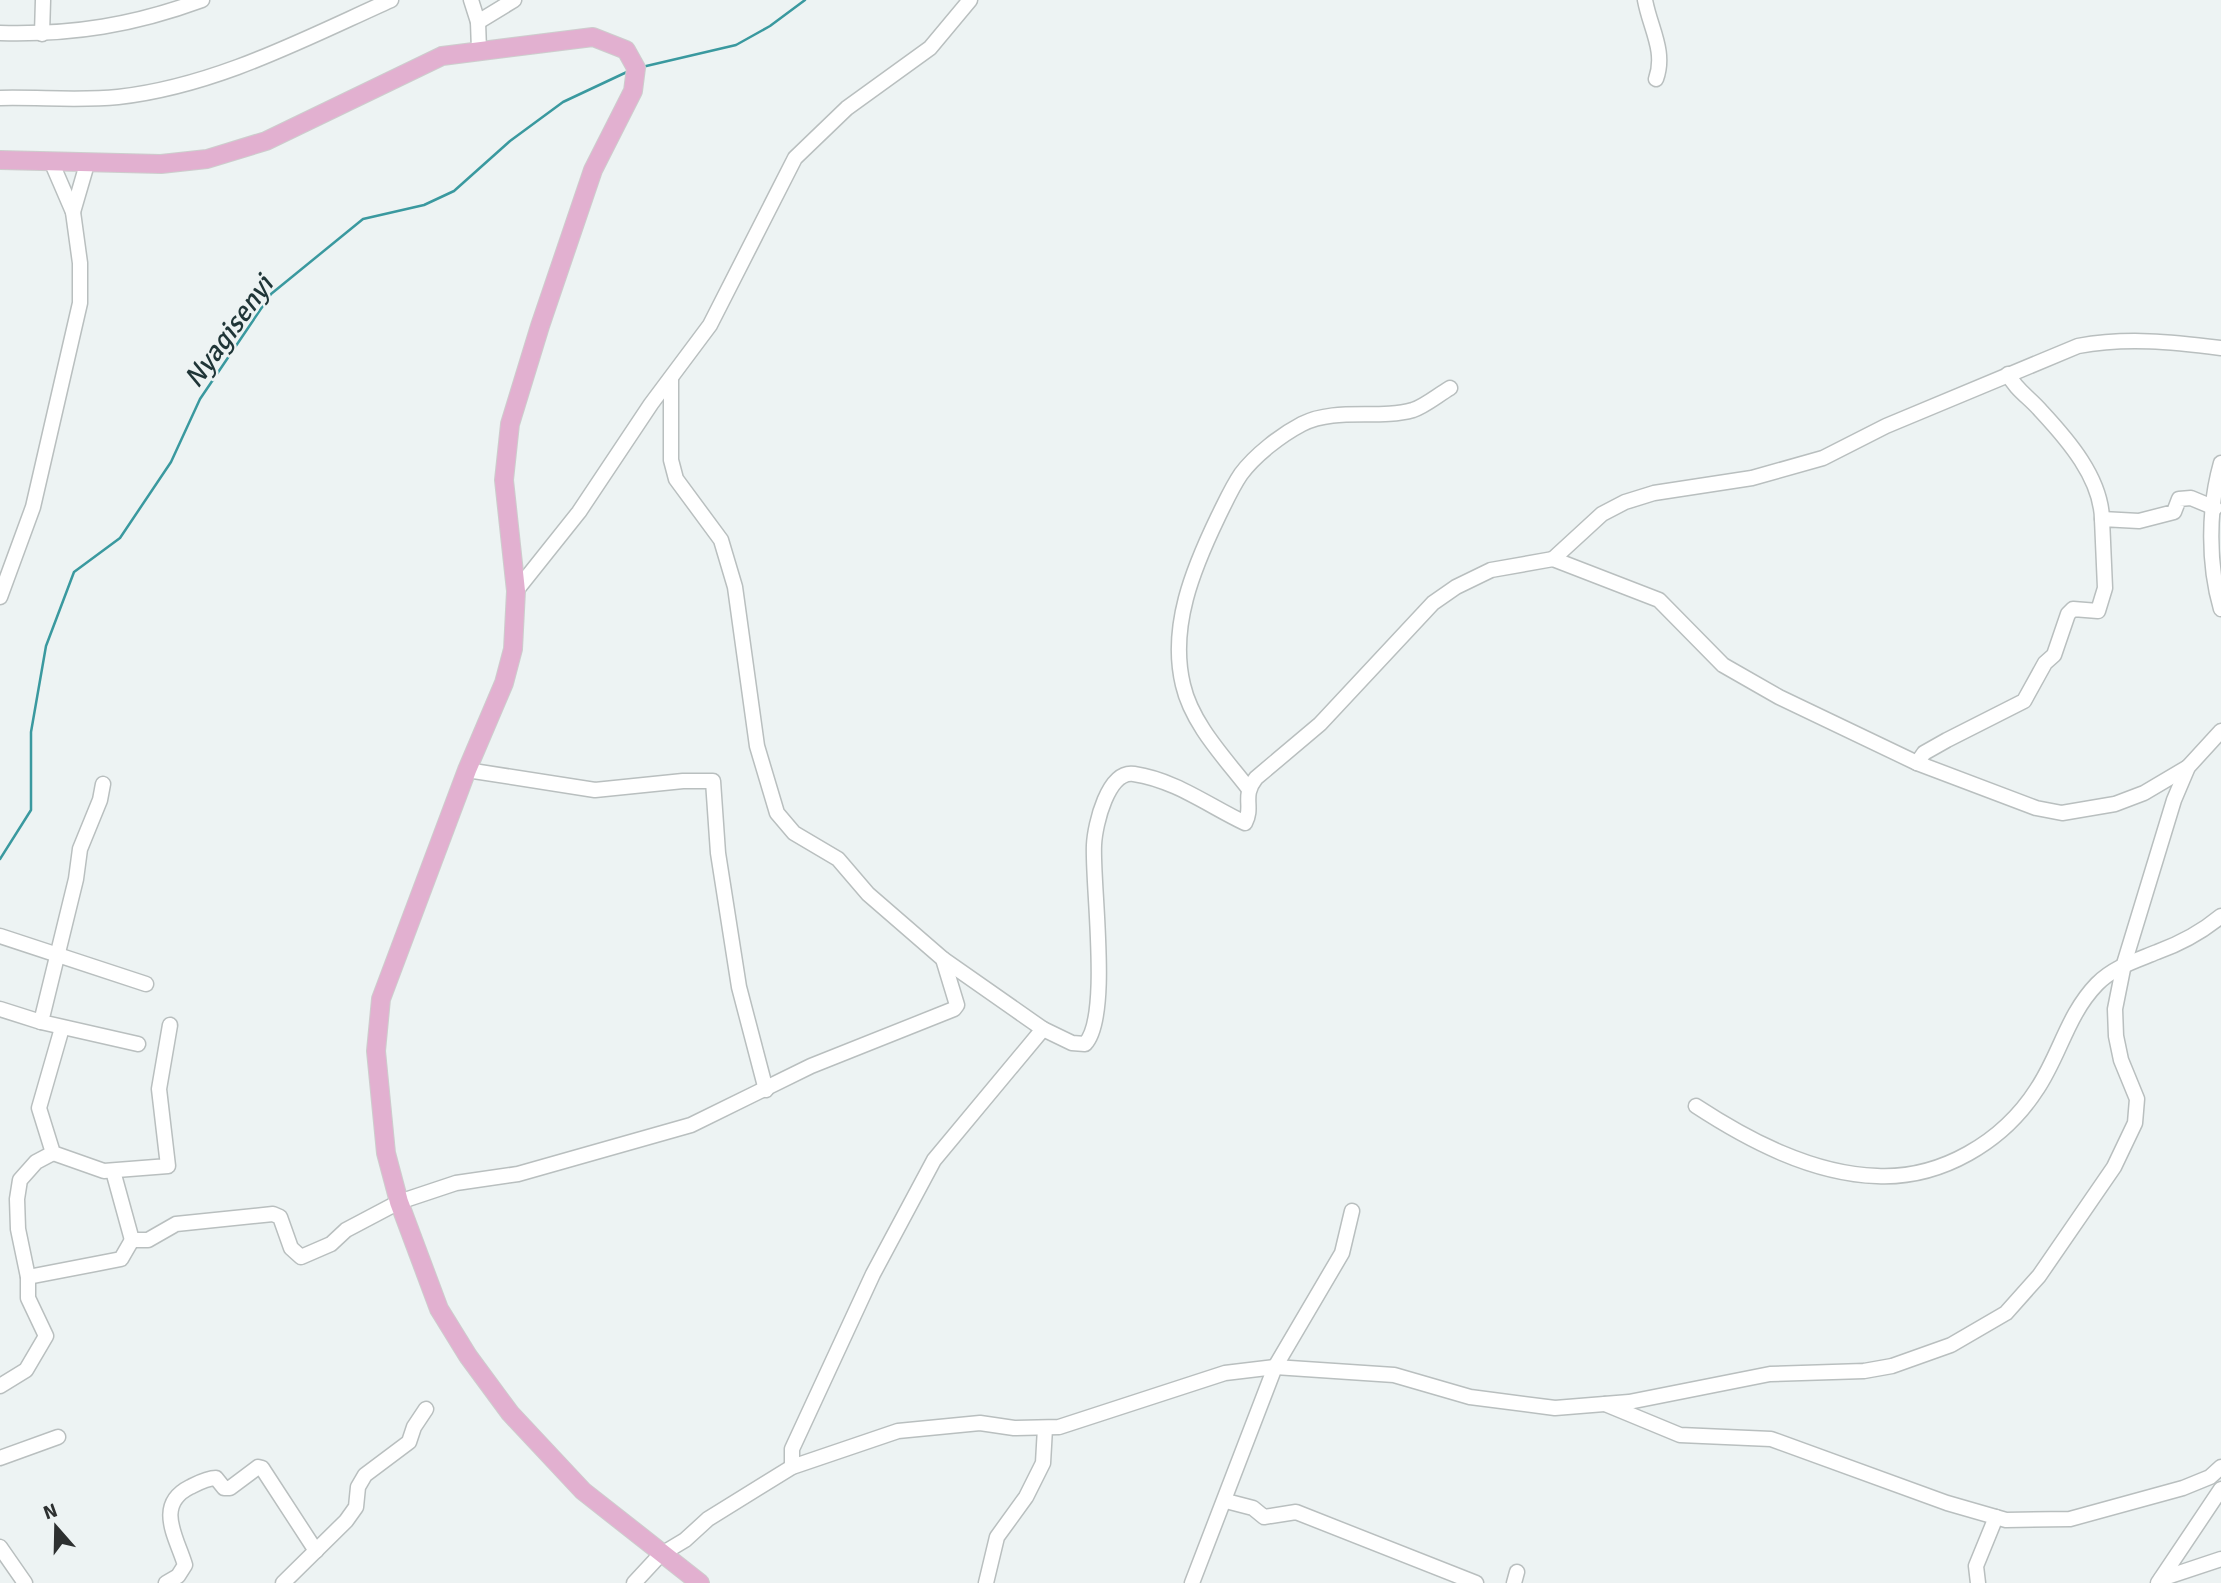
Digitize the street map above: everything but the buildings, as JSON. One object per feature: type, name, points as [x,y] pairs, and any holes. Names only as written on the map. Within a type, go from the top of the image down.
[{"type":"main road","points":[[0,160],[161,164],[207,159],[266,141],[442,56],[479,50],[593,37],[626,50],[636,68],[633,91],[593,170],[510,424],[504,480],[516,591],[516,627],[504,683],[467,770],[381,999],[376,1051],[386,1153],[399,1202],[439,1309],[468,1356],[510,1413],[583,1491],[660,1555],[700,1583]]},
{"type":"street","points":[[42,34],[43,0]]},
{"type":"street","points":[[0,33],[42,34],[117,27],[202,0]]},
{"type":"street","points":[[0,98],[118,97],[161,88],[255,62],[391,0]]},
{"type":"street","points":[[471,0],[478,22],[479,50]]},
{"type":"street","points":[[478,22],[514,0]]},
{"type":"street","points":[[516,591],[579,512],[710,325],[795,158],[847,108],[930,48],[970,0]]},
{"type":"street","points":[[1646,0],[1662,65],[1656,79]]},
{"type":"street","points":[[0,597],[33,507],[77,326],[80,263],[73,212],[51,161]]},
{"type":"street","points":[[73,212],[87,164]]},
{"type":"street","points":[[1553,559],[1602,514],[1625,502],[1654,493],[1752,478],[1823,458],[1886,426],[2078,346],[2104,341],[2151,339],[2221,348]]},
{"type":"street","points":[[1917,763],[1924,753],[2024,701],[2045,663],[2054,655],[2068,614],[2074,609],[2098,611],[2105,588],[2102,504],[2094,485],[2074,450],[2008,374]]},
{"type":"street","points":[[671,380],[671,460],[676,479],[714,527],[724,550],[735,587],[757,746],[777,813],[794,833],[838,859],[868,894],[943,959],[1043,1029],[1072,1043],[1085,1044],[1092,1037],[1096,1019],[1098,926],[1094,845],[1109,787],[1116,777],[1131,773],[1174,785],[1245,823],[1248,788],[1194,713],[1183,687],[1178,651],[1181,620],[1196,562],[1241,474],[1266,449],[1304,423],[1338,415],[1376,415],[1415,409],[1450,388]]},
{"type":"street","points":[[2221,463],[2215,508],[2212,579],[2221,609]]},
{"type":"street","points":[[2102,519],[2138,521],[2166,515],[2175,512],[2179,499],[2191,498],[2215,508]]},
{"type":"street","points":[[1248,788],[1320,724],[1433,603],[1456,587],[1491,570],[1553,559],[1659,600],[1723,665],[1779,697],[1917,763],[2015,801],[2062,813],[2115,804],[2144,793],[2188,767],[2221,731]]},
{"type":"street","points":[[634,1583],[660,1555],[685,1540],[730,1504],[757,1491],[792,1467],[898,1432],[980,1423],[1059,1427],[1225,1373],[1275,1367],[1394,1375],[1444,1391],[1525,1406],[1555,1408],[1629,1402],[1770,1374],[1864,1371],[1892,1366],[1951,1345],[2006,1313],[2039,1276],[2114,1167],[2135,1123],[2137,1099],[2121,1060],[2116,1036],[2115,1009],[2124,964],[2174,800],[2188,767]]},
{"type":"street","points":[[467,770],[595,790],[683,781],[713,782],[718,853],[739,986],[766,1090]]},
{"type":"street","points":[[41,1022],[76,879],[79,849],[100,800],[103,784]]},
{"type":"street","points":[[1696,1106],[1739,1134],[1832,1168],[1877,1176],[1916,1171],[1954,1161],[1985,1146],[2010,1124],[2037,1090],[2065,1029],[2082,1000],[2099,982],[2124,964],[2185,940],[2221,916]]},
{"type":"street","points":[[0,936],[146,984]]},
{"type":"street","points":[[132,1240],[148,1240],[176,1224],[273,1214],[280,1217],[291,1248],[295,1255],[301,1257],[331,1244],[346,1230],[399,1202],[456,1183],[518,1174],[691,1125],[811,1066],[954,1009],[957,1005],[943,959]]},
{"type":"street","points":[[0,1009],[62,1028],[138,1044]]},
{"type":"street","points":[[62,1028],[39,1108],[53,1153],[84,1166],[113,1171],[168,1166],[159,1089],[170,1025]]},
{"type":"street","points":[[792,1467],[792,1450],[844,1335],[934,1160],[1043,1029]]},
{"type":"street","points":[[0,1386],[26,1370],[46,1336],[28,1297],[28,1277],[18,1229],[18,1188],[20,1180],[31,1168],[53,1153]]},
{"type":"street","points":[[28,1277],[121,1259],[132,1240],[113,1171]]},
{"type":"street","points":[[1192,1583],[1226,1501],[1275,1367],[1342,1253],[1352,1212]]},
{"type":"street","points":[[1604,1404],[1679,1435],[1771,1439],[1947,1503],[1996,1517],[2035,1522],[2070,1519],[2182,1488],[2210,1477],[2221,1467]]},
{"type":"street","points":[[283,1583],[356,1507],[358,1486],[365,1475],[409,1442],[414,1427],[426,1409]]},
{"type":"street","points":[[986,1583],[997,1537],[1026,1497],[1043,1463],[1045,1428]]},
{"type":"street","points":[[0,1458],[58,1437]]},
{"type":"street","points":[[166,1583],[178,1576],[185,1565],[169,1521],[172,1503],[184,1490],[208,1479],[216,1478],[224,1488],[230,1488],[258,1467],[262,1468],[316,1551]]},
{"type":"street","points":[[2159,1581],[2221,1489]]},
{"type":"street","points":[[1226,1501],[1253,1508],[1264,1517],[1296,1512],[1476,1583]]},
{"type":"street","points":[[1978,1583],[1976,1566],[1996,1517]]},
{"type":"street","points":[[0,1547],[25,1583]]},
{"type":"street","points":[[2159,1581],[2221,1559]]},
{"type":"waterway","name":"Nyagisenyi","points":[[642,67],[736,45],[770,26],[805,0]]},
{"type":"waterway","name":"Nyagisenyi","points":[[0,859],[31,810],[31,732],[46,646],[74,572],[120,538],[171,462],[200,399],[271,294],[363,219],[424,205],[454,191],[510,141],[563,102],[629,71]]}]
